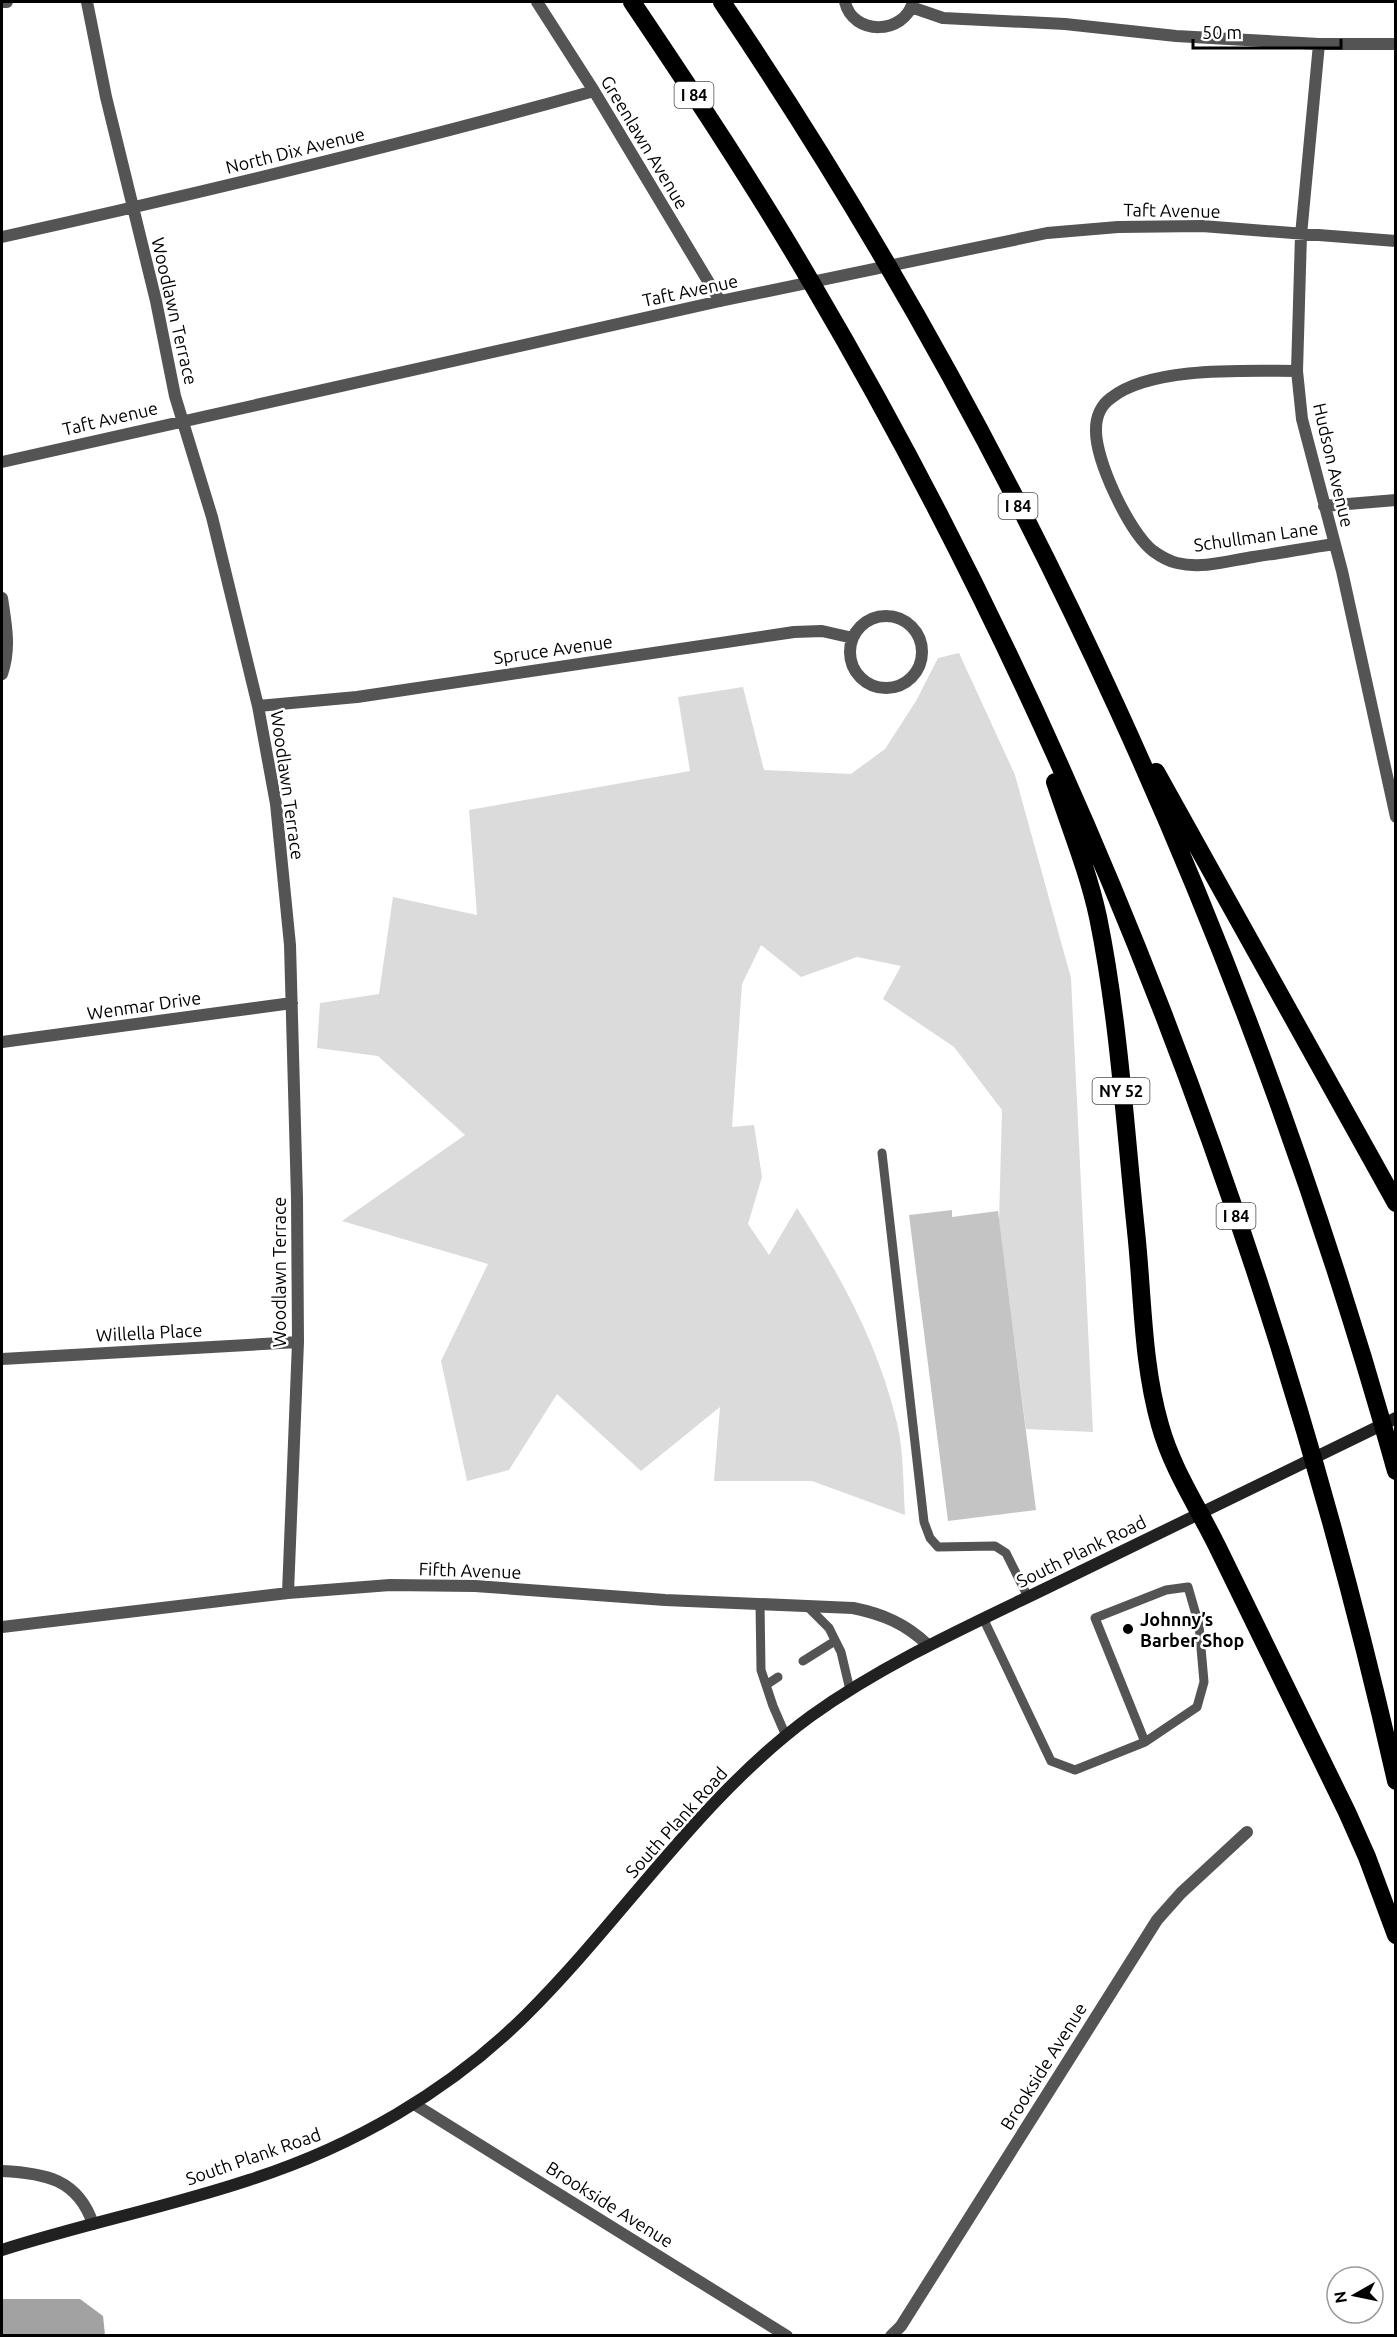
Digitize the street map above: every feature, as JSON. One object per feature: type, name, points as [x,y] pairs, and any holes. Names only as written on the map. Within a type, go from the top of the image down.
[{"type":"highway","name":"I 84","points":[[632,2],[755,189],[864,376],[955,548],[1016,671],[1099,857],[1144,966],[1220,1167],[1253,1266],[1317,1473],[1344,1571],[1395,1781]]},
{"type":"highway","name":"I 84","points":[[722,2],[836,177],[948,373],[1008,485],[1132,743],[1174,840],[1256,1046],[1327,1247],[1395,1471]]},
{"type":"highway","points":[[1084,640],[1395,1203]]},
{"type":"highway","name":"NY 52","points":[[1016,671],[1085,870],[1097,916],[1113,1014],[1137,1239],[1145,1351],[1160,1426],[1171,1459],[1201,1514]]},
{"type":"highway","points":[[1201,1514],[1347,1812],[1371,1866],[1395,1935]]},
{"type":"main road","name":"South Plank Road","points":[[2,2250],[198,2196],[290,2166],[334,2147],[414,2104],[456,2076],[526,2015],[743,1775],[786,1736],[850,1690],[928,1645],[1395,1418]]},
{"type":"street","points":[[2,2],[7,2]]},
{"type":"street","name":"Woodlawn Terrace","points":[[87,2],[106,97],[156,301],[175,396],[212,517],[258,706],[276,804],[290,945],[297,1198],[298,1342],[288,1593]]},
{"type":"street","name":"Greenlawn Avenue","points":[[537,2],[720,301]]},
{"type":"street","points":[[845,2],[853,16],[873,27],[895,24],[904,17],[912,4],[943,18],[1065,24],[1176,36],[1320,44],[1395,44]]},
{"type":"street","name":"Hudson Avenue","points":[[1320,44],[1301,235],[1297,371],[1302,419],[1342,571],[1395,817]]},
{"type":"street","name":"North Dix Avenue","points":[[2,237],[133,208],[450,131],[594,92]]},
{"type":"street","name":"Taft Avenue","points":[[2,462],[720,301],[1047,233],[1118,226],[1202,226],[1395,241]]},
{"type":"street","name":"Schullman Lane","points":[[1297,371],[1196,372],[1133,385],[1110,398],[1099,411],[1096,429],[1098,450],[1115,495],[1138,536],[1151,550],[1168,560],[1205,565],[1334,544]]},
{"type":"street","points":[[1324,506],[1395,500]]},
{"type":"street","points":[[2,598],[8,636],[7,659],[2,674]]},
{"type":"street","points":[[880,616],[892,616],[904,621],[913,628],[922,651],[915,674],[906,682],[895,687],[884,688],[873,685],[863,679],[851,660],[850,649],[853,638],[859,628],[869,620],[880,616]]},
{"type":"street","name":"Spruce Avenue","points":[[258,706],[357,697],[794,632],[822,631],[853,638]]},
{"type":"street","name":"Wenmar Drive","points":[[2,1042],[292,1003]]},
{"type":"street","name":"Willella Place","points":[[2,1359],[298,1342]]},
{"type":"street","name":"Fifth Avenue","points":[[2,1627],[349,1587],[435,1585],[666,1600],[853,1608],[878,1613],[901,1623],[928,1645]]},
{"type":"street","name":"Brookside Avenue","points":[[891,2336],[901,2326],[1157,1920],[1181,1893],[1247,1832]]},
{"type":"street","name":"Brookside Avenue","points":[[414,2104],[787,2336]]},
{"type":"street","points":[[2,2171],[27,2172],[51,2178],[70,2187],[81,2197],[89,2210],[93,2224]]},
{"type":"lane","points":[[882,1153],[924,1522],[930,1538],[938,1547],[994,1546],[1006,1553],[1028,1597]]},
{"type":"lane","points":[[983,1618],[1051,1761],[1075,1770],[1145,1742],[1197,1707],[1204,1682],[1199,1625],[1188,1587],[1166,1590],[1095,1618],[1145,1742]]},
{"type":"lane","points":[[760,1603],[761,1670],[786,1736]]},
{"type":"lane","points":[[806,1605],[829,1629],[841,1652],[850,1690]]},
{"type":"lane","points":[[803,1661],[835,1641]]},
{"type":"lane","points":[[766,1685],[778,1677]]},
{"type":"shaded area","points":[[959,653],[1015,775],[1071,978],[1093,1432],[1026,1429],[999,1221],[1002,1110],[954,1047],[883,999],[901,966],[857,957],[801,977],[761,945],[742,984],[732,1127],[754,1125],[762,1177],[748,1224],[769,1255],[797,1208],[829,1259],[869,1338],[889,1394],[899,1434],[905,1515],[812,1481],[714,1481],[720,1407],[641,1471],[557,1394],[509,1470],[467,1481],[441,1361],[488,1264],[342,1221],[465,1135],[378,1056],[317,1048],[320,1003],[379,994],[393,897],[477,915],[469,810],[690,771],[678,697],[743,687],[764,770],[851,774],[885,749],[916,701],[938,658]]},
{"type":"shaded area","points":[[3,2299],[80,2299],[103,2316],[105,2335],[2,2335]]},
{"type":"building","points":[[952,1210],[952,1217],[998,1211],[1036,1510],[948,1521],[909,1215]]},
{"type":"place","name":"Johnny’s Barber Shop","points":[[1128,1629]]}]
